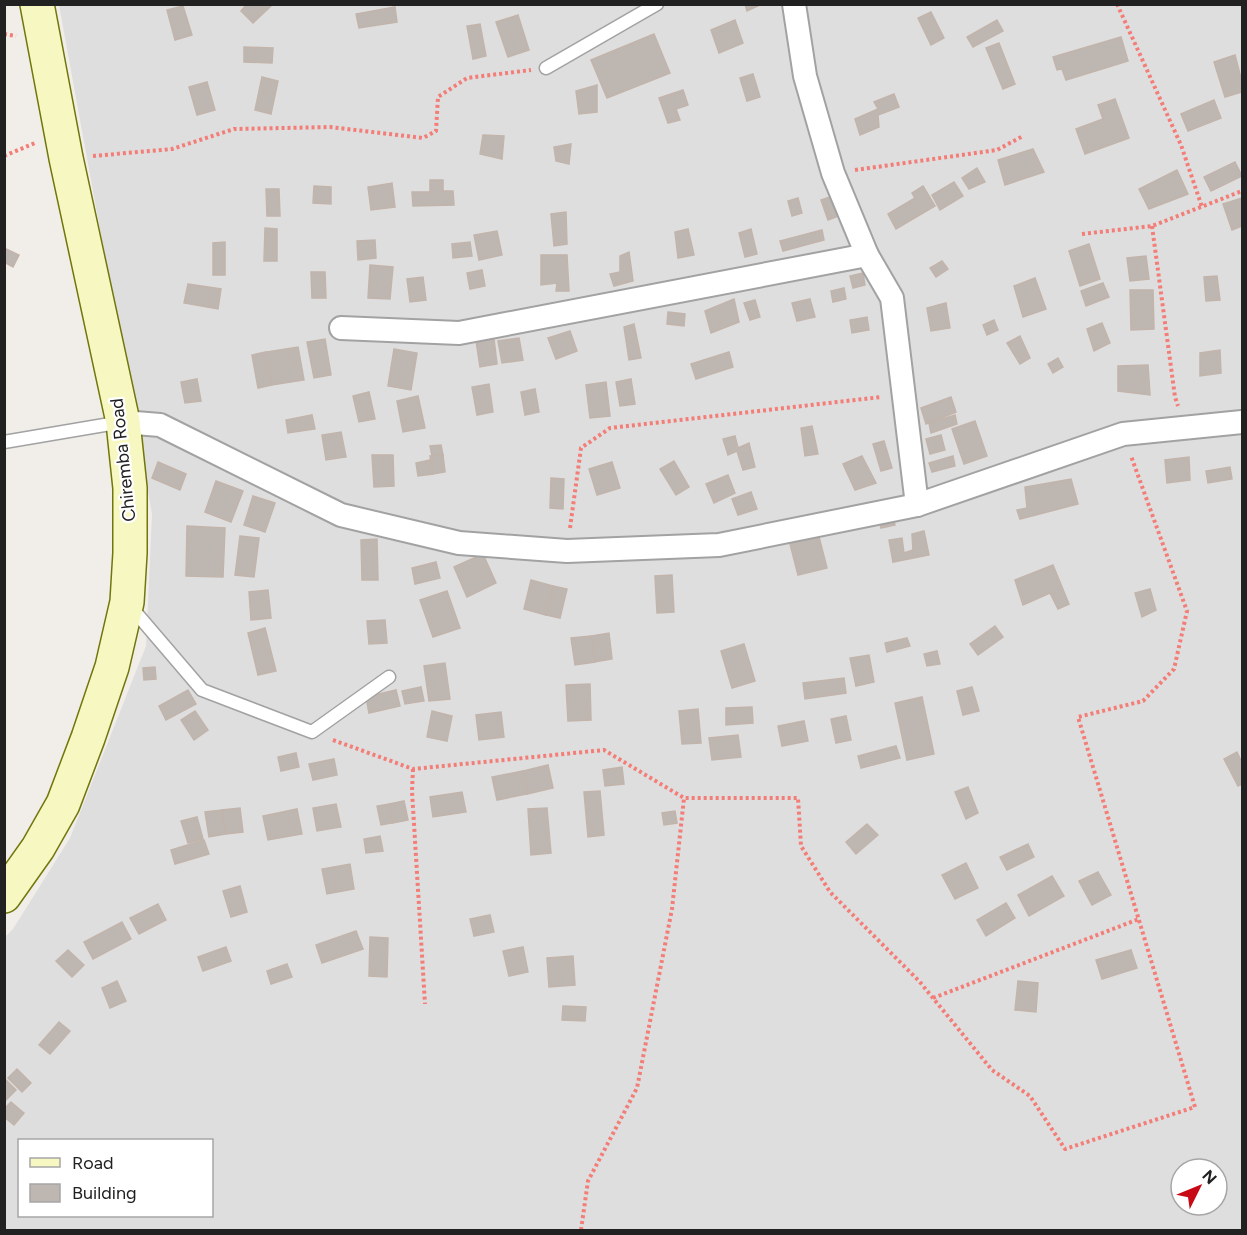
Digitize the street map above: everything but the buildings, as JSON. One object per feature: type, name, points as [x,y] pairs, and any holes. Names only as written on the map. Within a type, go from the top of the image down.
[{"type":"main road","name":"Chiremba Road","points":[[4,896],[38,848],[63,804],[112,667],[127,602],[130,553],[130,488],[123,422],[66,158],[37,4]]},
{"type":"street","points":[[794,4],[805,76],[833,173],[867,255],[892,298],[917,505]]},
{"type":"street","points":[[341,328],[459,333],[867,255]]},
{"type":"street","points":[[123,422],[160,425],[341,515],[459,543],[567,551],[719,545],[917,505],[1123,434],[1242,422]]},
{"type":"lane","points":[[546,68],[657,4]]},
{"type":"lane","points":[[4,442],[123,422]]},
{"type":"lane","points":[[127,602],[202,690],[312,732],[389,677]]},
{"type":"path","points":[[1117,4],[1181,145],[1202,207]]},
{"type":"path","points":[[66,158],[172,149],[234,129],[330,127],[423,138],[436,130],[438,98],[467,78],[546,68]]},
{"type":"path","points":[[833,173],[997,150],[1023,136]]},
{"type":"path","points":[[1082,234],[1152,226],[1242,191]]},
{"type":"path","points":[[1152,226],[1175,397],[1186,428]]},
{"type":"path","points":[[567,551],[581,448],[610,428],[902,394]]},
{"type":"path","points":[[312,732],[413,769],[604,750],[684,798],[798,798],[801,846],[830,892],[919,981],[992,1070],[1030,1096],[1065,1149],[1196,1107],[1078,717],[1143,701],[1174,669],[1186,611],[1123,434]]},
{"type":"path","points":[[413,769],[425,1004]]},
{"type":"path","points":[[581,1230],[588,1181],[637,1088],[672,909],[684,798]]},
{"type":"path","points":[[933,998],[1139,919]]},
{"type":"shaded area","points":[[59,5],[1242,5],[1242,1230],[5,1230],[5,937],[13,929],[70,838],[146,646],[152,514]]}]
